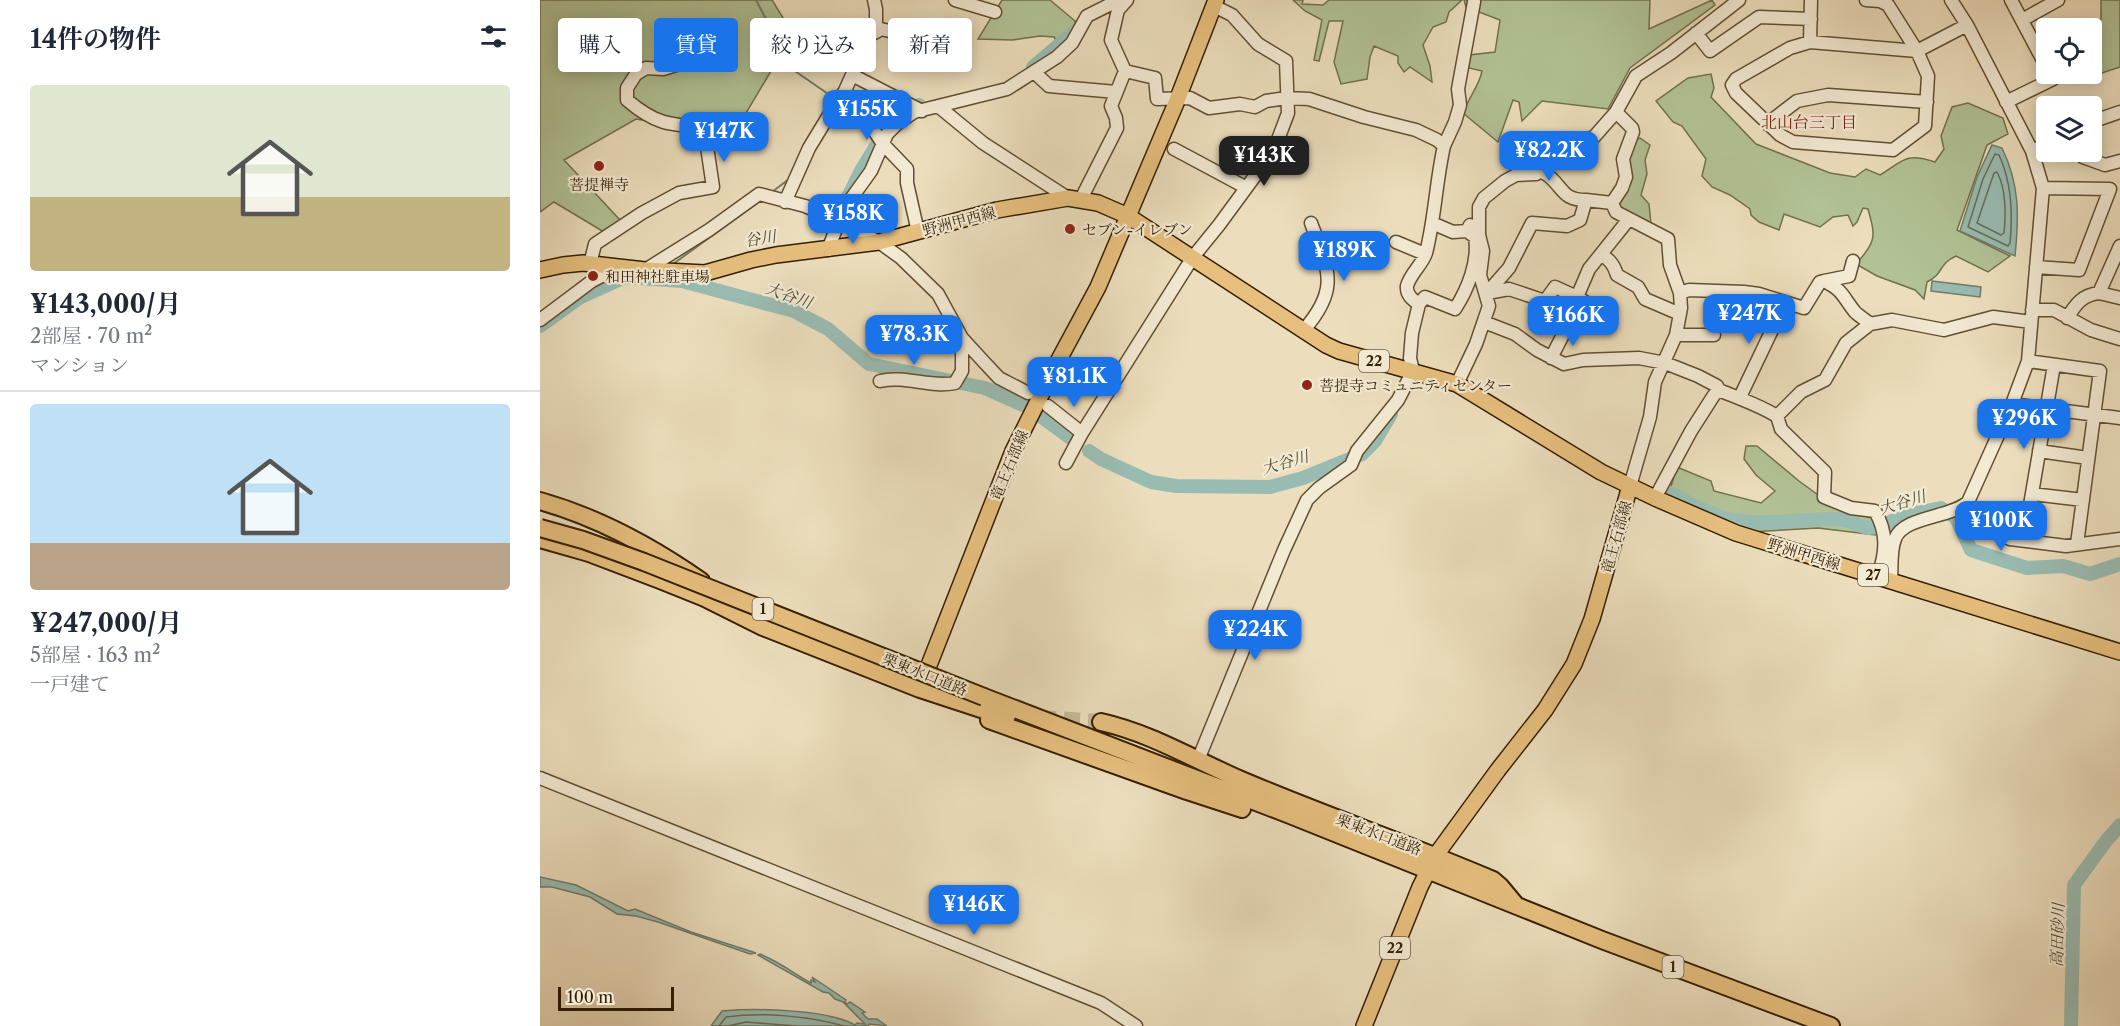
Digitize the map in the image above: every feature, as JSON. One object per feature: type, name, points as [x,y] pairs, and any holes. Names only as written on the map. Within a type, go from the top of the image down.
[{"type":"highway","name":"1","points":[[540,501],[586,516],[642,542],[788,636]]},
{"type":"highway","name":"栗東水口道路","points":[[540,528],[583,540],[644,562],[1308,823],[1493,880],[1515,905],[1831,1026]]},
{"type":"highway","name":"栗東水口道路","points":[[540,539],[590,553],[660,580],[705,598],[763,627],[920,689],[1007,716]]},
{"type":"highway","name":"栗東水口道路","points":[[920,689],[972,714],[1187,791],[1287,824],[1308,823]]},
{"type":"highway","name":"栗東水口道路","points":[[1101,722],[1128,728],[1432,863]]},
{"type":"main road","name":"竜王石部線","points":[[920,689],[1013,451],[1098,287],[1178,98],[1215,3]]},
{"type":"main road","name":"野洲甲西線","points":[[540,270],[562,265],[590,264],[624,271],[705,273],[751,260],[879,242],[997,210],[1074,198],[1098,203],[1128,216]]},
{"type":"main road","name":"竜王石部線","points":[[1128,216],[1303,331],[1339,351],[1457,384],[1581,462],[1630,486],[1592,619],[1574,664],[1545,710],[1498,770],[1432,863],[1364,1026]]},
{"type":"main road","name":"野洲甲西線","points":[[1630,486],[1736,533],[2120,652]]},
{"type":"street","points":[[874,0],[876,18]]},
{"type":"street","points":[[956,0],[995,12]]},
{"type":"street","points":[[828,250],[843,210],[871,171],[887,134],[898,123],[914,112],[1006,88],[1057,57],[1072,42],[1087,16],[1119,0]]},
{"type":"street","points":[[938,106],[983,143],[1074,198],[1117,128],[1111,106],[1125,71],[1111,40],[1118,10],[1127,0]]},
{"type":"street","points":[[1457,384],[1476,344],[1489,306],[1480,275],[1483,251],[1479,235],[1479,212],[1484,198],[1516,175],[1536,174],[1542,154],[1594,137],[1616,112],[1636,76],[1739,0]]},
{"type":"street","points":[[1810,42],[1811,0]]},
{"type":"street","points":[[1866,0],[1880,1],[1888,5],[1917,51],[1928,76],[1925,126],[1893,150],[1793,142],[1780,135],[1736,93],[1732,85],[1736,78],[1790,48],[1810,42],[1917,51],[1967,25]]},
{"type":"street","points":[[1884,579],[1894,540],[1899,532],[1923,519],[1961,509],[1968,502],[2012,404],[2028,361],[2043,188],[2032,151],[1967,25],[1951,0]]},
{"type":"street","points":[[2011,0],[2036,47]]},
{"type":"street","points":[[2022,20],[2058,0]]},
{"type":"street","points":[[1419,304],[1412,299],[1407,289],[1408,283],[1425,254],[1444,146],[1460,105],[1458,88],[1474,2]]},
{"type":"street","points":[[1066,463],[1082,433],[1192,257],[1219,225],[1274,150],[1288,113],[1286,61],[1258,44],[1232,15],[1215,3]]},
{"type":"street","points":[[1696,33],[1710,51],[1759,17],[1811,19]]},
{"type":"street","points":[[876,32],[881,29],[888,31]]},
{"type":"street","points":[[590,264],[595,244],[642,213],[679,193],[713,187],[704,127],[669,125],[642,113],[627,100],[627,88],[636,74],[646,69],[654,69]]},
{"type":"street","points":[[1125,71],[1155,78],[1157,99],[1190,98],[1209,108],[1240,104],[1255,107],[1266,101],[1287,98],[1309,99],[1364,117],[1416,130],[1444,146]]},
{"type":"street","points":[[785,202],[809,148],[844,92],[853,72]]},
{"type":"street","points":[[1034,72],[1049,86],[1116,92]]},
{"type":"street","points":[[852,75],[922,111]]},
{"type":"street","points":[[2006,102],[2043,84]]},
{"type":"street","points":[[844,92],[863,114],[883,144],[907,169],[907,183],[918,232]]},
{"type":"street","points":[[1767,124],[1797,101],[1828,96],[1926,102]]},
{"type":"street","points":[[1612,203],[1626,177],[1623,159],[1632,132],[1632,128],[1616,112]]},
{"type":"street","points":[[2102,118],[2120,112]]},
{"type":"street","points":[[1174,149],[1245,187]]},
{"type":"street","points":[[2032,151],[2036,149]]},
{"type":"street","points":[[2097,162],[2105,165],[2120,161]]},
{"type":"street","points":[[1538,171],[1550,176],[1560,191],[1574,200],[1612,203]]},
{"type":"street","points":[[2036,267],[2079,270],[2110,189],[2043,188]]},
{"type":"street","points":[[645,270],[709,230],[759,194],[805,206],[840,221],[879,242],[901,258],[938,294],[962,338],[999,378],[1028,393]]},
{"type":"street","points":[[1487,293],[1509,268],[1532,223],[1568,225],[1574,223],[1580,220],[1586,200]]},
{"type":"street","points":[[1612,203],[1616,212],[1668,239],[1670,265],[1680,293],[1680,314],[1676,335],[1655,382],[1650,417],[1630,486]]},
{"type":"street","points":[[1467,231],[1474,216],[1479,212]]},
{"type":"street","points":[[1577,297],[1589,269],[1629,219]]},
{"type":"street","points":[[1303,331],[1318,310],[1329,285],[1328,274],[1311,223]]},
{"type":"street","points":[[1198,760],[1306,500],[1351,465],[1357,451],[1398,400],[1413,371],[1410,358],[1412,333],[1419,304],[1425,297],[1455,309],[1468,284],[1477,248],[1475,237],[1467,231],[1453,232],[1432,223]]},
{"type":"street","points":[[1396,242],[1425,254]]},
{"type":"street","points":[[2099,293],[2119,252]]},
{"type":"street","points":[[1601,254],[1615,267],[1617,275],[1638,287],[1645,298],[1680,314]]},
{"type":"street","points":[[1680,293],[1689,290],[1744,292],[1804,309],[1820,282],[1849,276],[1853,261]]},
{"type":"street","points":[[540,320],[592,281],[624,271]]},
{"type":"street","points":[[1824,281],[1838,288],[1856,313],[1870,324]]},
{"type":"street","points":[[1487,293],[1509,289],[1545,301],[1555,287],[1577,297],[1611,318]]},
{"type":"street","points":[[2067,318],[2075,305],[2088,294],[2099,293],[2120,298]]},
{"type":"street","points":[[1740,397],[1772,330],[1768,316],[1768,297]]},
{"type":"street","points":[[1777,416],[1801,392],[1825,380],[1846,343],[1870,324],[1892,320],[1944,330],[1993,317],[2032,316],[2054,310],[2091,330],[2120,339]]},
{"type":"street","points":[[1484,322],[1515,334],[1537,350],[1564,364],[1583,360],[1640,358],[1665,363],[1698,376],[1717,386],[1719,390],[1760,405],[1777,416],[1781,429],[1825,472],[1824,497],[1851,508],[1875,511],[1884,525],[1884,579]]},
{"type":"street","points":[[1551,358],[1567,327]]},
{"type":"street","points":[[1676,335],[1714,335]]},
{"type":"street","points":[[880,381],[892,378],[943,385],[957,380],[962,371],[962,338]]},
{"type":"street","points":[[2028,361],[2100,371],[2077,544]]},
{"type":"street","points":[[2024,540],[2054,365]]},
{"type":"street","points":[[1655,498],[1691,431],[1719,390]]},
{"type":"street","points":[[2012,404],[2120,418]]},
{"type":"street","points":[[1048,406],[1082,433]]},
{"type":"street","points":[[2039,451],[2088,458]]},
{"type":"street","points":[[2032,494],[2083,501]]},
{"type":"street","points":[[1968,502],[1980,522],[2010,539],[2066,546],[2120,539]]},
{"type":"street","points":[[540,778],[1101,1003],[1136,1026]]},
{"type":"green space","points":[[540,0],[772,0],[783,18],[750,18],[750,72],[770,72],[733,135],[636,119],[564,160],[620,220],[604,232],[554,202],[540,212]]},
{"type":"green space","points":[[1002,0],[1050,0],[1075,21],[1074,30],[1061,49],[1054,37],[1040,36],[1012,40],[978,39]]},
{"type":"green space","points":[[1293,0],[1303,0],[1302,4],[1323,5],[1329,0],[1462,0],[1449,12],[1446,22],[1433,27],[1423,45],[1430,66],[1432,82],[1410,67],[1404,72],[1398,63],[1398,56],[1374,46],[1367,79],[1341,84],[1334,62],[1343,21],[1329,21],[1319,61],[1314,60],[1322,20],[1305,11]]},
{"type":"green space","points":[[1464,0],[1650,0],[1649,29],[1712,0],[1715,5],[1630,68],[1608,109],[1542,101],[1522,121],[1519,102],[1513,100],[1498,142],[1463,113],[1482,71],[1465,67],[1469,55],[1495,52],[1500,20],[1466,7]]},
{"type":"green space","points":[[2101,0],[2120,0],[2120,67],[2102,73],[2102,18]]},
{"type":"green space","points":[[1711,74],[1714,88],[1711,97],[1756,144],[1830,173],[1855,177],[1866,169],[1880,175],[1910,158],[1935,162],[1944,149],[1941,136],[1952,107],[1968,103],[2003,118],[2008,134],[1987,145],[1957,230],[2010,256],[1988,272],[1956,256],[1950,259],[1936,276],[1927,282],[1924,299],[1915,290],[1877,276],[1856,264],[1871,244],[1873,233],[1868,209],[1863,208],[1853,226],[1848,215],[1833,217],[1820,227],[1784,214],[1779,230],[1759,222],[1751,215],[1750,209],[1730,195],[1712,187],[1702,176],[1706,159],[1682,126],[1673,122],[1656,101],[1688,78]]},
{"type":"green space","points":[[1640,138],[1650,145],[1645,160],[1647,174],[1641,195],[1649,204],[1651,224],[1618,210],[1625,165],[1634,140]]},
{"type":"green space","points":[[1746,446],[1757,446],[1836,508],[1872,518],[1875,535],[1818,528],[1749,532],[1667,499],[1677,467],[1711,481],[1714,491],[1761,503],[1775,491],[1756,475],[1744,459]]},
{"type":"water","points":[[1992,145],[2002,148],[2015,188],[2017,228],[2015,256],[1960,231],[1977,177]]},
{"type":"water","points":[[1932,281],[1981,287],[1980,297],[1931,291]]},
{"type":"water","points":[[540,877],[576,885],[628,911],[635,909],[691,932],[756,953],[750,954],[658,922],[617,914],[590,897],[552,887],[540,887]]},
{"type":"water","points":[[760,954],[811,983],[811,980],[815,982],[812,977],[846,1000],[847,1004],[850,1002],[865,1012],[862,1013],[868,1019],[877,1019],[887,1026],[869,1024],[868,1026],[711,1026],[722,1011],[753,1010],[809,1013],[843,1020],[855,1025],[865,1024],[843,1002],[758,955]]},
{"type":"waterway","points":[[756,0],[792,69],[834,98]]},
{"type":"waterway","name":"谷川","points":[[1033,67],[1080,27]]},
{"type":"waterway","name":"谷川","points":[[847,199],[862,169],[899,109],[919,105]]},
{"type":"waterway","points":[[772,192],[789,179]]},
{"type":"waterway","points":[[673,264],[763,199]]},
{"type":"waterway","name":"大谷川","points":[[540,326],[579,298],[625,277],[682,281],[794,311],[828,329],[869,364],[985,388],[1023,405]]},
{"type":"waterway","name":"大谷川","points":[[1089,451],[1151,482],[1176,486],[1270,487],[1303,478],[1362,454],[1375,441],[1391,414]]},
{"type":"waterway","name":"大谷川","points":[[1042,417],[1072,439]]},
{"type":"waterway","name":"大谷川","points":[[1671,493],[1708,512],[1728,519],[1749,522],[1833,519],[1845,520],[1867,528],[1879,527],[1906,515],[1941,508],[1956,518],[1971,550],[2027,568],[2063,566],[2090,574],[2120,564]]},
{"type":"waterway","name":"高田砂川","points":[[2071,1026],[2074,885],[2120,825]]},
{"type":"tunnel","points":[[1040,718],[1101,722]]},
{"type":"place","name":"菩提禅寺","points":[[599,166]]},
{"type":"place","name":"セブン-イレブン","points":[[1070,229]]},
{"type":"place","name":"和田神社駐車場","points":[[593,276]]},
{"type":"place","name":"菩提寺コミュニティセンター","points":[[1307,385]]},
{"type":"district","name":"北山台三丁目","points":[[1809,122]]}]
